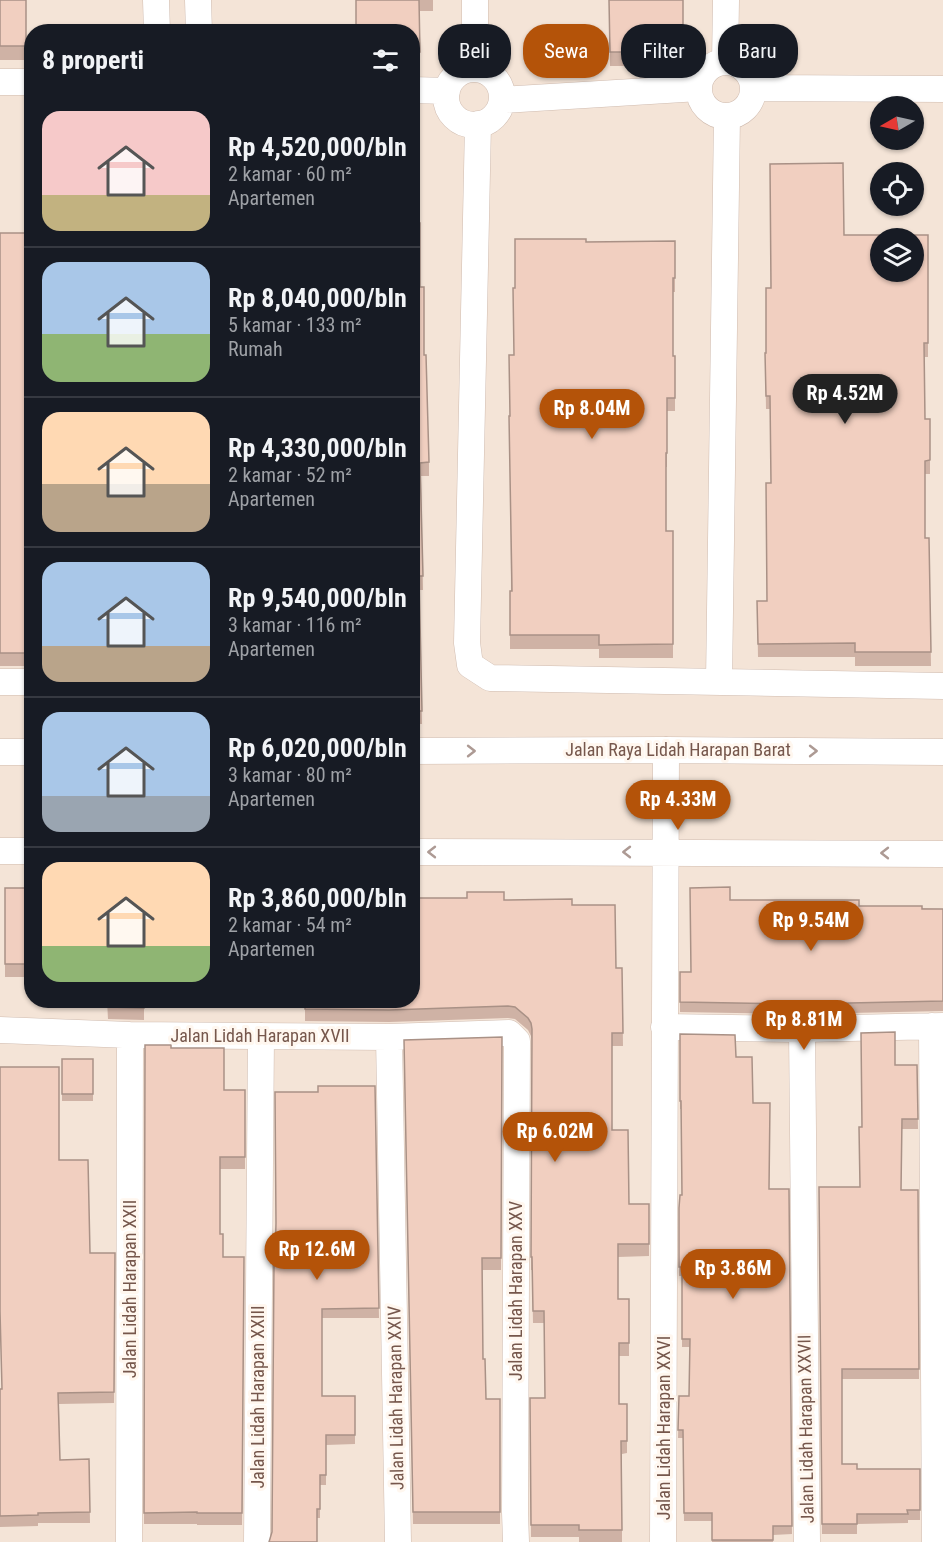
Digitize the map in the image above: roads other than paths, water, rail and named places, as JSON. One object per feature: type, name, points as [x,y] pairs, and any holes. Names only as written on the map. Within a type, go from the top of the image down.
[{"type":"street","points":[[156,0],[156,24]]},
{"type":"street","points":[[198,0],[199,24]]},
{"type":"street","points":[[475,0],[475,24]]},
{"type":"street","points":[[726,0],[726,24]]},
{"type":"street","points":[[718,63],[707,70],[701,78],[699,88],[700,99],[716,115],[737,114],[746,108],[752,99],[753,88],[750,78]]},
{"type":"street","points":[[478,68],[491,74],[500,86],[502,100],[498,112],[489,120],[478,124],[465,123],[454,116],[447,104],[447,91],[458,74],[464,70],[478,68]]},
{"type":"street","points":[[0,82],[24,82]]},
{"type":"street","points":[[502,100],[699,88]]},
{"type":"street","points":[[753,88],[943,89]]},
{"type":"street","points":[[420,90],[447,91]]},
{"type":"street","points":[[719,682],[727,116]]},
{"type":"street","points":[[478,124],[467,631],[470,665],[490,678],[943,686]]},
{"type":"street","points":[[0,682],[24,682]]},
{"type":"street","name":"Jalan Lidah Harapan XXVI","points":[[663,1542],[666,750]]},
{"type":"street","name":"Jalan Raya Lidah Harapan Barat","points":[[420,751],[943,752]]},
{"type":"street","points":[[0,753],[24,752]]},
{"type":"street","points":[[0,851],[24,851]]},
{"type":"street","points":[[420,852],[943,854]]},
{"type":"street","points":[[664,1027],[802,1029],[937,1026],[935,1542]]},
{"type":"street","name":"Jalan Lidah Harapan XXVII","points":[[802,1029],[807,1542]]},
{"type":"street","name":"Jalan Lidah Harapan XVII","points":[[0,1030],[130,1035],[389,1037],[509,1033],[517,1041]]},
{"type":"street","name":"Jalan Lidah Harapan XXII","points":[[129,1542],[130,1035]]},
{"type":"street","name":"Jalan Lidah Harapan XXIII","points":[[257,1542],[261,1036]]},
{"type":"street","name":"Jalan Lidah Harapan XXIV","points":[[389,1037],[398,1542]]},
{"type":"street","name":"Jalan Lidah Harapan XXV","points":[[516,1542],[517,1041]]}]
